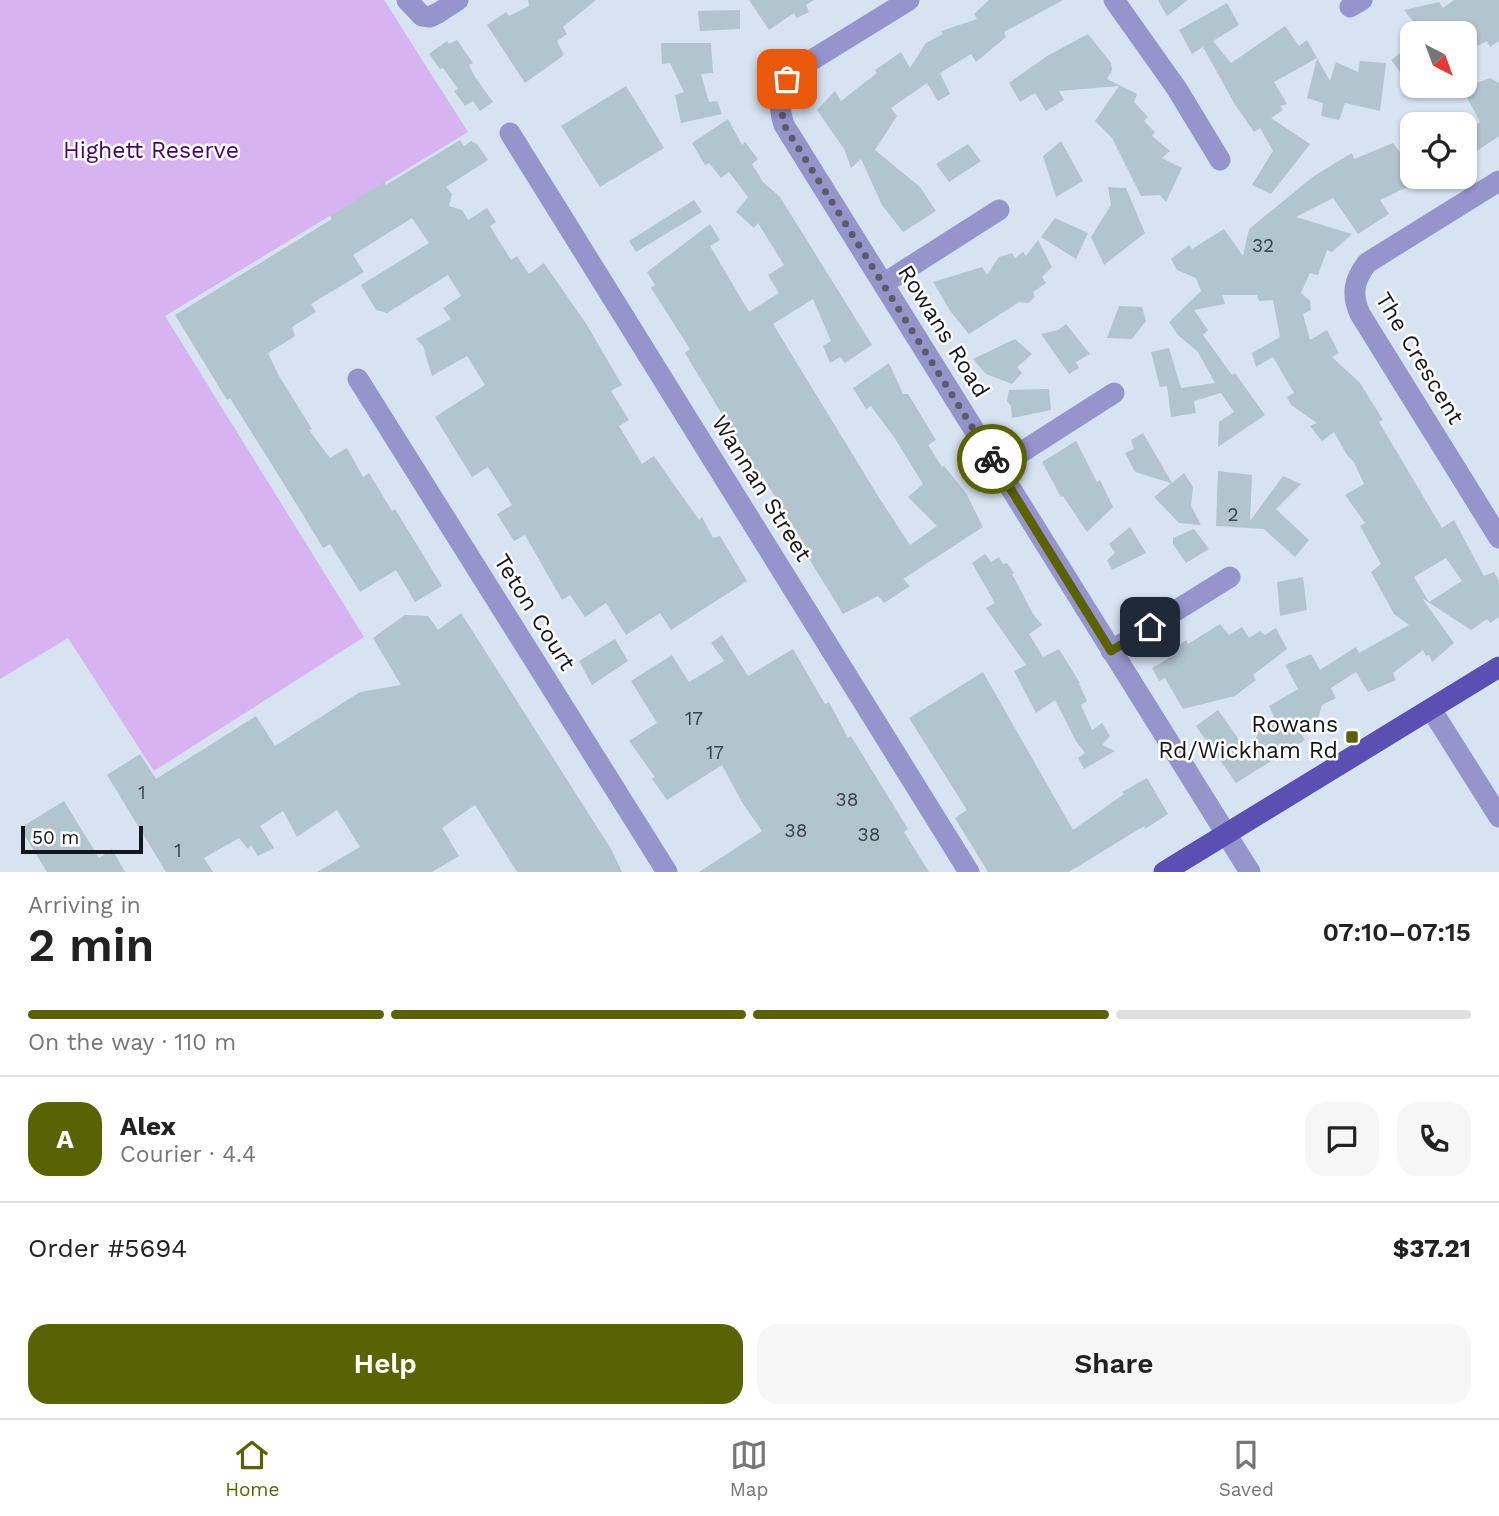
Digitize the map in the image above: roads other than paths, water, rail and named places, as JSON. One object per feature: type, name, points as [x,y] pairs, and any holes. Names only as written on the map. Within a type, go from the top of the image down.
[{"type":"main road","points":[[1164,872],[1499,667]]},
{"type":"street","points":[[407,0],[422,16],[430,17],[458,0]]},
{"type":"street","name":"Rowans Road","points":[[909,0],[801,65],[787,79],[780,99],[781,117],[788,133],[1250,872]]},
{"type":"street","points":[[1114,0],[1177,89],[1220,160]]},
{"type":"street","name":"Wannan Street","points":[[510,133],[969,872]]},
{"type":"street","name":"The Crescent","points":[[1499,181],[1367,263],[1357,279],[1354,296],[1360,314],[1499,538]]},
{"type":"street","points":[[883,284],[999,210]]},
{"type":"street","name":"Teton Court","points":[[359,379],[667,872]]},
{"type":"street","points":[[997,468],[1114,393]]},
{"type":"street","points":[[1111,651],[1230,577]]},
{"type":"street","points":[[1431,709],[1499,817]]},
{"type":"place","name":"Rowans Rd/Wickham Rd","points":[[1352,737]]},
{"type":"park label","name":"Highett Reserve","points":[[151,150]]}]
